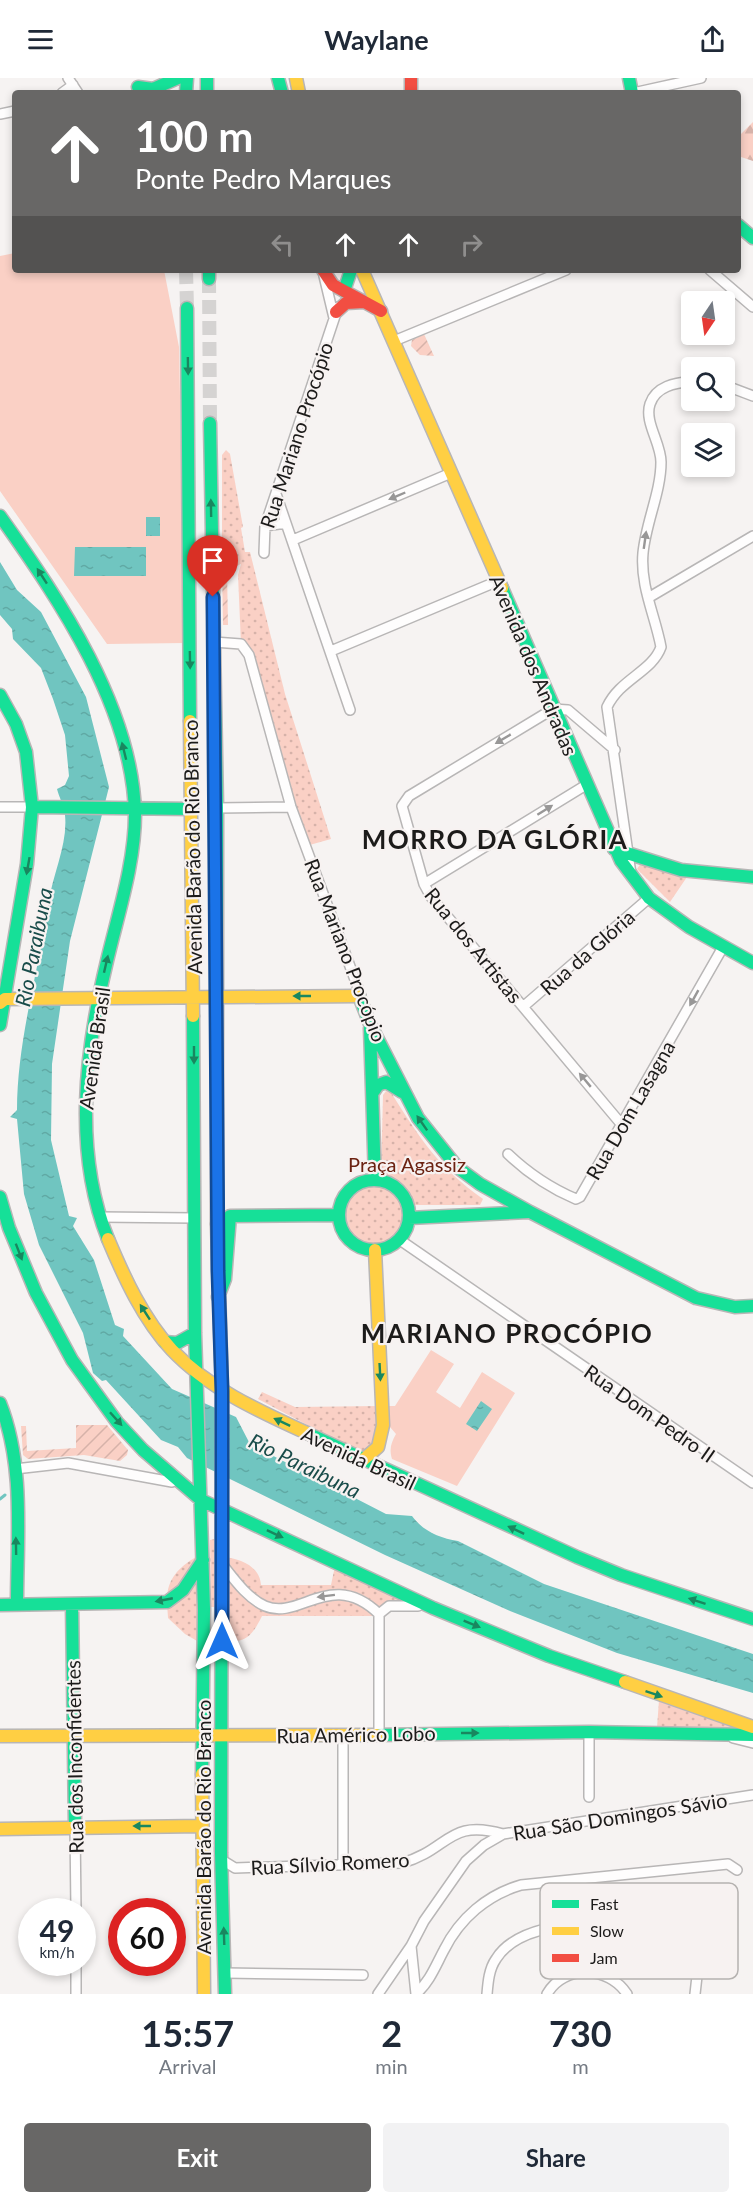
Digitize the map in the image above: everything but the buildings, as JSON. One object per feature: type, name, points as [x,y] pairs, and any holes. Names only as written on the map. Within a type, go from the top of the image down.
[{"type":"main road","points":[[137,86],[153,89],[178,78]]},
{"type":"main road","points":[[741,227],[753,237]]},
{"type":"main road","points":[[324,273],[333,285],[382,312]]},
{"type":"main road","points":[[344,291],[350,273]]},
{"type":"main road","name":"Avenida dos Andradas","points":[[363,273],[614,849],[650,898],[723,947],[753,963]]},
{"type":"main road","points":[[335,315],[346,303],[366,302]]},
{"type":"main road","name":"Avenida Barão do Rio Branco","points":[[187,308],[195,1333],[203,1560],[204,1736],[201,1826],[204,1994]]},
{"type":"main road","name":"Avenida Barão do Rio Branco","points":[[210,423],[217,808],[215,997],[218,1297],[222,1391],[221,1856],[224,1994]]},
{"type":"main road","name":"Avenida Brasil","points":[[0,516],[69,619],[115,712],[130,808],[128,871],[94,999],[86,1072],[84,1115],[86,1154],[100,1217],[113,1255],[130,1290],[165,1342],[197,1372],[222,1391],[265,1414],[577,1557],[621,1575],[753,1619]]},
{"type":"main road","points":[[0,695],[22,736],[30,768],[34,807],[28,864],[7,1000],[0,1025]]},
{"type":"main road","points":[[34,807],[47,809],[192,809]]},
{"type":"main road","points":[[614,849],[681,870],[753,877]]},
{"type":"main road","points":[[7,1000],[361,996]]},
{"type":"main road","name":"Rua Mariano Procópio","points":[[361,996],[370,1024],[404,1094],[418,1118],[457,1167],[480,1184],[530,1212],[696,1298],[735,1307],[753,1306]]},
{"type":"main road","points":[[370,1024],[374,1091],[375,1180]]},
{"type":"main road","points":[[374,1091],[378,1085],[386,1082],[393,1084],[404,1094]]},
{"type":"main road","points":[[375,1180],[393,1185],[402,1194],[408,1205],[409,1218],[400,1240],[386,1248],[375,1250],[366,1249],[349,1240],[343,1233],[339,1215],[346,1193],[359,1183],[375,1180]]},
{"type":"main road","points":[[480,1184],[493,1202],[484,1214]]},
{"type":"main road","points":[[0,1203],[36,1297],[85,1384],[179,1485],[201,1500],[434,1608],[560,1660],[753,1727]]},
{"type":"main road","points":[[409,1218],[530,1212]]},
{"type":"main road","points":[[218,1297],[225,1279],[230,1216],[339,1215]]},
{"type":"main road","points":[[363,1460],[378,1447],[383,1425],[375,1250]]},
{"type":"main road","points":[[165,1342],[177,1343],[195,1333]]},
{"type":"main road","points":[[0,1403],[7,1416],[6,1437],[15,1469],[17,1604]]},
{"type":"main road","points":[[0,1605],[167,1602],[183,1590],[203,1560]]},
{"type":"main road","name":"Rua dos Inconfidentes","points":[[72,1604],[75,1826]]},
{"type":"main road","name":"Rua Américo Lobo","points":[[0,1736],[223,1737],[380,1733],[589,1732],[753,1735]]},
{"type":"main road","points":[[0,1829],[75,1826],[201,1826],[209,1832],[221,1856]]},
{"type":"main road","points":[[204,1994],[215,1992],[224,1994]]},
{"type":"street","points":[[646,90],[701,78]]},
{"type":"street","name":"Rua Mariano Procópio","points":[[323,273],[335,315]]},
{"type":"street","points":[[394,341],[559,273]]},
{"type":"street","points":[[713,273],[753,307]]},
{"type":"street","name":"Rua Mariano Procópio","points":[[264,553],[265,526],[344,291]]},
{"type":"street","points":[[631,874],[615,750],[607,720],[607,707],[614,692],[657,657],[661,647],[643,577],[643,554],[661,461],[648,417],[650,403],[661,388],[681,383]]},
{"type":"street","points":[[735,390],[753,396]]},
{"type":"street","points":[[293,540],[451,473]]},
{"type":"street","points":[[276,494],[350,710]]},
{"type":"street","points":[[265,526],[286,523]]},
{"type":"street","points":[[648,598],[753,536]]},
{"type":"street","points":[[331,651],[498,580]]},
{"type":"street","name":"Rua Mariano Procópio","points":[[214,642],[241,644],[252,664],[291,807],[361,996]]},
{"type":"street","points":[[553,709],[568,710],[615,750]]},
{"type":"street","name":"Rua dos Artistas","points":[[553,709],[405,800],[403,813],[424,884],[440,910],[524,1006],[622,1125]]},
{"type":"street","points":[[424,884],[586,785]]},
{"type":"street","points":[[0,807],[34,807]]},
{"type":"street","points":[[217,808],[291,807]]},
{"type":"street","name":"Rua da Glória","points":[[524,1006],[650,898]]},
{"type":"street","name":"Rua Dom Lasagna","points":[[508,1154],[530,1175],[576,1199],[580,1197],[723,947]]},
{"type":"street","points":[[100,1217],[194,1218]]},
{"type":"street","name":"Rua Dom Pedro II","points":[[400,1240],[753,1483]]},
{"type":"street","points":[[15,1469],[68,1463],[86,1464],[179,1485]]},
{"type":"street","points":[[222,1564],[249,1594],[267,1607],[288,1607],[331,1595],[349,1596],[364,1602],[379,1614]]},
{"type":"street","points":[[380,1733],[379,1614],[383,1609],[398,1604],[434,1608]]},
{"type":"street","points":[[589,1732],[589,1797]]},
{"type":"street","name":"Rua Américo Lobo","points":[[713,1733],[753,1743]]},
{"type":"street","points":[[343,1734],[343,1865]]},
{"type":"street","name":"Rua São Domingos Sávio","points":[[378,1994],[411,1946],[446,1887],[466,1861],[483,1845],[503,1834],[753,1795]]},
{"type":"street","name":"Rua dos Inconfidentes","points":[[75,1826],[76,1898]]},
{"type":"street","name":"Rua Sílvio Romero","points":[[221,1856],[235,1868],[402,1863],[417,1859],[453,1834],[469,1828],[483,1828],[503,1834]]},
{"type":"street","points":[[541,1883],[728,1864],[737,1870]]},
{"type":"street","points":[[416,1994],[432,1975],[444,1948],[481,1904],[500,1891],[521,1885],[540,1883]]},
{"type":"street","points":[[487,1994],[489,1976],[496,1958],[511,1942],[540,1930]]},
{"type":"street","points":[[411,1946],[416,1994]]},
{"type":"street","points":[[225,1973],[363,1975]]},
{"type":"street","points":[[76,1976],[76,1994]]},
{"type":"street","points":[[547,1994],[562,1979]]},
{"type":"street","points":[[612,1979],[622,1986],[627,1994]]},
{"type":"street","points":[[695,1994],[697,1979]]},
{"type":"green space","points":[[753,122],[753,161],[741,157],[741,134]]},
{"type":"green space","points":[[12,254],[12,273],[165,273],[179,347],[185,643],[107,644],[0,491],[0,256]]},
{"type":"green space","points":[[424,334],[434,356],[420,355],[411,346],[412,340]]},
{"type":"green space","points":[[226,450],[230,454],[243,527],[241,528],[245,552],[250,552],[285,694],[331,839],[306,846],[241,644],[238,575],[241,564],[227,570],[222,568],[222,455]]},
{"type":"green space","points":[[222,568],[227,570],[228,625],[223,625]]},
{"type":"green space","points":[[641,863],[689,874],[670,902],[637,869]]},
{"type":"green space","name":"Praça Agassiz","points":[[386,1091],[392,1094],[431,1152],[454,1176],[483,1199],[480,1205],[410,1205],[403,1193],[409,1212],[407,1228],[398,1241],[385,1248],[370,1251],[355,1248],[343,1238],[335,1210],[341,1193],[347,1186],[356,1181],[381,1175],[383,1095]]},
{"type":"green space","points":[[431,1350],[454,1364],[436,1392],[460,1408],[482,1372],[515,1393],[457,1486],[392,1459],[391,1455],[391,1446],[396,1434],[390,1427],[387,1406],[395,1406]]},
{"type":"green space","points":[[262,1392],[295,1407],[379,1406],[379,1440],[364,1455],[258,1399]]},
{"type":"green space","points":[[76,1425],[107,1425],[128,1450],[127,1455],[120,1461],[84,1455],[28,1459],[23,1455],[21,1426],[26,1426],[27,1451],[76,1448]]},
{"type":"green space","points":[[215,1539],[219,1607],[211,1607],[210,1540]]},
{"type":"green space","points":[[196,1557],[196,1568],[167,1600],[169,1586],[175,1574]]},
{"type":"green space","points":[[223,1557],[248,1564],[257,1573],[261,1585],[331,1585],[335,1566],[427,1606],[399,1603],[379,1613],[348,1595],[307,1603],[276,1605],[263,1601],[250,1592]]},
{"type":"green space","points":[[203,1562],[199,1642],[185,1634],[168,1618],[167,1603]]},
{"type":"green space","points":[[223,1567],[267,1608],[318,1598],[349,1597],[375,1616],[262,1616],[252,1633],[244,1639],[225,1642]]},
{"type":"green space","points":[[659,1700],[742,1728],[657,1728]]},
{"type":"water","points":[[146,517],[160,517],[160,536],[146,536]]},
{"type":"water","points":[[75,547],[146,547],[146,576],[74,576]]},
{"type":"water","name":"Rio Paraibuna","points":[[0,562],[17,590],[41,612],[86,697],[109,787],[70,941],[52,1064],[51,1140],[69,1216],[77,1218],[73,1226],[94,1260],[115,1325],[124,1329],[123,1336],[172,1389],[236,1417],[250,1444],[386,1514],[412,1516],[432,1533],[458,1541],[544,1584],[753,1654],[753,1693],[617,1653],[510,1611],[385,1555],[187,1458],[178,1447],[161,1440],[106,1380],[102,1381],[93,1373],[83,1333],[39,1245],[24,1194],[17,1119],[10,1117],[17,1110],[24,1031],[51,890],[64,837],[64,808],[57,789],[65,785],[69,776],[65,735],[41,668],[13,639],[12,629],[0,615]]},
{"type":"water","points":[[481,1401],[492,1409],[477,1431],[466,1424]]},
{"type":"waterway","points":[[0,1499],[5,1495]]},
{"type":"tunnel","points":[[186,273],[187,308]]},
{"type":"tunnel","points":[[209,279],[210,423]]},
{"type":"traffic: fast","points":[[138,87],[153,89],[178,78]]},
{"type":"traffic: fast","points":[[186,90],[187,78]]},
{"type":"traffic: fast","points":[[207,78],[207,90]]},
{"type":"traffic: fast","points":[[278,78],[281,90]]},
{"type":"traffic: fast","points":[[629,78],[631,90]]},
{"type":"traffic: fast","points":[[741,228],[753,238]]},
{"type":"traffic: fast","points":[[209,273],[209,279]]},
{"type":"traffic: fast","points":[[344,291],[350,273]]},
{"type":"traffic: fast","points":[[187,308],[190,721]]},
{"type":"traffic: fast","points":[[210,423],[217,808],[217,996]]},
{"type":"traffic: fast","points":[[0,516],[46,583],[89,656],[107,695],[121,734],[131,774],[135,814],[132,851],[99,995],[88,1065],[86,1101],[90,1171],[97,1205],[108,1239]]},
{"type":"traffic: fast","points":[[502,588],[621,861],[649,898],[689,927],[753,963]]},
{"type":"traffic: fast","points":[[0,695],[16,724],[26,752],[32,807],[27,864],[0,1025]]},
{"type":"traffic: fast","points":[[34,807],[192,809]]},
{"type":"traffic: fast","points":[[614,849],[681,870],[753,877]]},
{"type":"traffic: fast","points":[[359,996],[370,1024],[418,1118],[457,1167],[480,1184],[530,1212],[696,1298],[735,1307],[753,1306]]},
{"type":"traffic: fast","points":[[193,1016],[195,1333],[204,1609],[202,1774]]},
{"type":"traffic: fast","points":[[370,1028],[375,1180]]},
{"type":"traffic: fast","points":[[374,1091],[378,1085],[386,1082],[402,1092]]},
{"type":"traffic: fast","points":[[367,1180],[381,1180],[394,1186],[403,1195],[409,1208],[409,1215],[407,1228],[399,1240],[381,1250],[367,1250],[354,1244],[345,1235],[339,1222],[339,1208],[345,1195],[354,1186],[367,1180]]},
{"type":"traffic: fast","points":[[0,1197],[9,1228],[36,1293],[72,1360],[117,1422],[143,1450],[201,1500],[433,1608],[549,1656],[625,1682]]},
{"type":"traffic: fast","points":[[409,1218],[528,1212]]},
{"type":"traffic: fast","points":[[218,1297],[225,1279],[230,1216],[339,1215]]},
{"type":"traffic: fast","points":[[217,1224],[222,1391],[221,1853],[225,1994]]},
{"type":"traffic: fast","points":[[165,1342],[177,1343],[195,1333]]},
{"type":"traffic: fast","points":[[0,1403],[8,1427],[16,1477],[18,1502],[17,1604]]},
{"type":"traffic: fast","points":[[309,1434],[577,1557],[621,1575],[753,1619]]},
{"type":"traffic: fast","points":[[0,1605],[167,1602],[183,1590],[203,1560]]},
{"type":"traffic: fast","points":[[72,1604],[75,1826]]},
{"type":"traffic: fast","points":[[377,1735],[589,1732],[753,1735]]},
{"type":"traffic: slow","points":[[296,78],[298,90]]},
{"type":"traffic: slow","points":[[363,273],[502,588]]},
{"type":"traffic: slow","points":[[190,721],[193,1016]]},
{"type":"traffic: slow","points":[[217,996],[217,1224]]},
{"type":"traffic: slow","points":[[0,1003],[5,999],[359,996]]},
{"type":"traffic: slow","points":[[108,1239],[143,1311],[172,1350],[219,1388],[254,1408],[309,1434]]},
{"type":"traffic: slow","points":[[363,1460],[378,1447],[383,1425],[375,1250]]},
{"type":"traffic: slow","points":[[625,1682],[753,1727]]},
{"type":"traffic: slow","points":[[0,1736],[377,1735]]},
{"type":"traffic: slow","points":[[202,1774],[204,1994]]},
{"type":"traffic: slow","points":[[0,1829],[201,1826]]},
{"type":"traffic: jam","points":[[411,78],[411,90]]},
{"type":"traffic: jam","points":[[325,273],[333,285],[381,311]]},
{"type":"traffic: jam","points":[[336,312],[346,303],[364,302]]},
{"type":"district","name":"MORRO DA GLÓRIA","points":[[495,839]]},
{"type":"district","name":"MARIANO PROCÓPIO","points":[[507,1333]]},
{"type":"route","points":[[213,597],[217,808],[215,997],[218,1271],[222,1391],[222,1641]]}]
